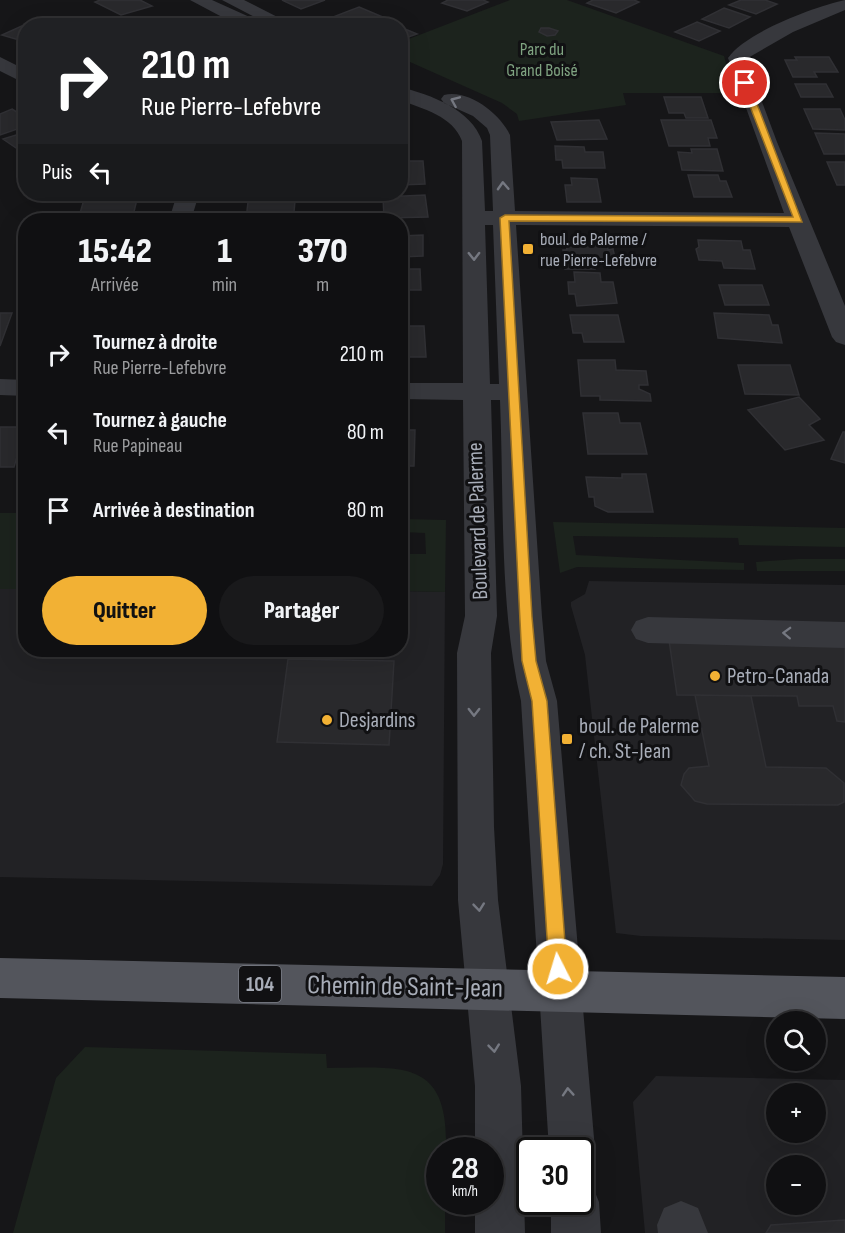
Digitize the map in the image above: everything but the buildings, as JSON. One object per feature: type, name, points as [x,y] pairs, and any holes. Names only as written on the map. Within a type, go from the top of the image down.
[{"type":"main road","name":"Chemin de Saint-Jean","points":[[0,978],[845,998]]},
{"type":"street","points":[[230,0],[269,18]]},
{"type":"street","points":[[202,1],[237,18]]},
{"type":"street","points":[[845,5],[824,11],[748,48],[737,58],[845,337]]},
{"type":"street","points":[[0,63],[18,73]]},
{"type":"street","name":"Boulevard de Palerme","points":[[408,80],[471,108],[494,123],[500,135],[525,617],[529,661],[539,701],[571,1137]]},
{"type":"street","name":"Boulevard de Palerme","points":[[408,97],[459,121],[471,133],[481,616],[474,653],[475,827],[478,900],[498,1086],[500,1233]]},
{"type":"street","points":[[473,218],[798,220]]},
{"type":"street","points":[[0,387],[18,388]]},
{"type":"street","points":[[408,391],[514,393]]},
{"type":"street","points":[[481,616],[525,617]]},
{"type":"street","points":[[648,630],[845,635]]},
{"type":"street","points":[[575,1215],[576,1233]]},
{"type":"shaded area","points":[[589,581],[845,585],[845,940],[641,936],[616,933],[585,655],[571,606],[571,602],[585,594]]},
{"type":"shaded area","points":[[0,589],[18,589],[18,657],[408,657],[408,591],[445,592],[443,864],[440,875],[432,886],[0,877]]},
{"type":"shaded area","points":[[656,1076],[845,1080],[845,1233],[645,1233],[633,1102]]},
{"type":"green space","name":"Parc du Grand Boisé","points":[[510,0],[567,0],[724,56],[734,93],[623,93],[626,105],[519,121],[517,114],[502,103],[408,61],[408,39]]},
{"type":"green space","points":[[0,513],[18,513],[18,589],[0,589]]},
{"type":"green space","points":[[408,519],[446,520],[445,592],[408,591],[408,554],[426,554],[425,533],[408,532]]},
{"type":"green space","points":[[553,522],[845,528],[845,547],[739,545],[738,538],[573,536],[576,555],[744,563],[744,570],[577,567],[560,573]]},
{"type":"green space","points":[[845,559],[845,571],[757,571],[756,562]]},
{"type":"green space","points":[[85,1047],[326,1054],[327,1068],[398,1069],[415,1074],[429,1083],[439,1098],[445,1120],[446,1137],[426,1137],[426,1215],[445,1215],[445,1233],[13,1233],[56,1078]]},
{"type":"place","name":"boul. de Palerme / rue Pierre-Lefebvre","points":[[528,249]]},
{"type":"place","name":"Petro-Canada","points":[[715,676]]},
{"type":"place","name":"Desjardins","points":[[327,720]]},
{"type":"place","name":"boul. de Palerme / ch. St-Jean","points":[[567,739]]},
{"type":"route","points":[[558,969],[539,701],[529,661],[525,617],[505,218],[798,220],[745,83]]}]
